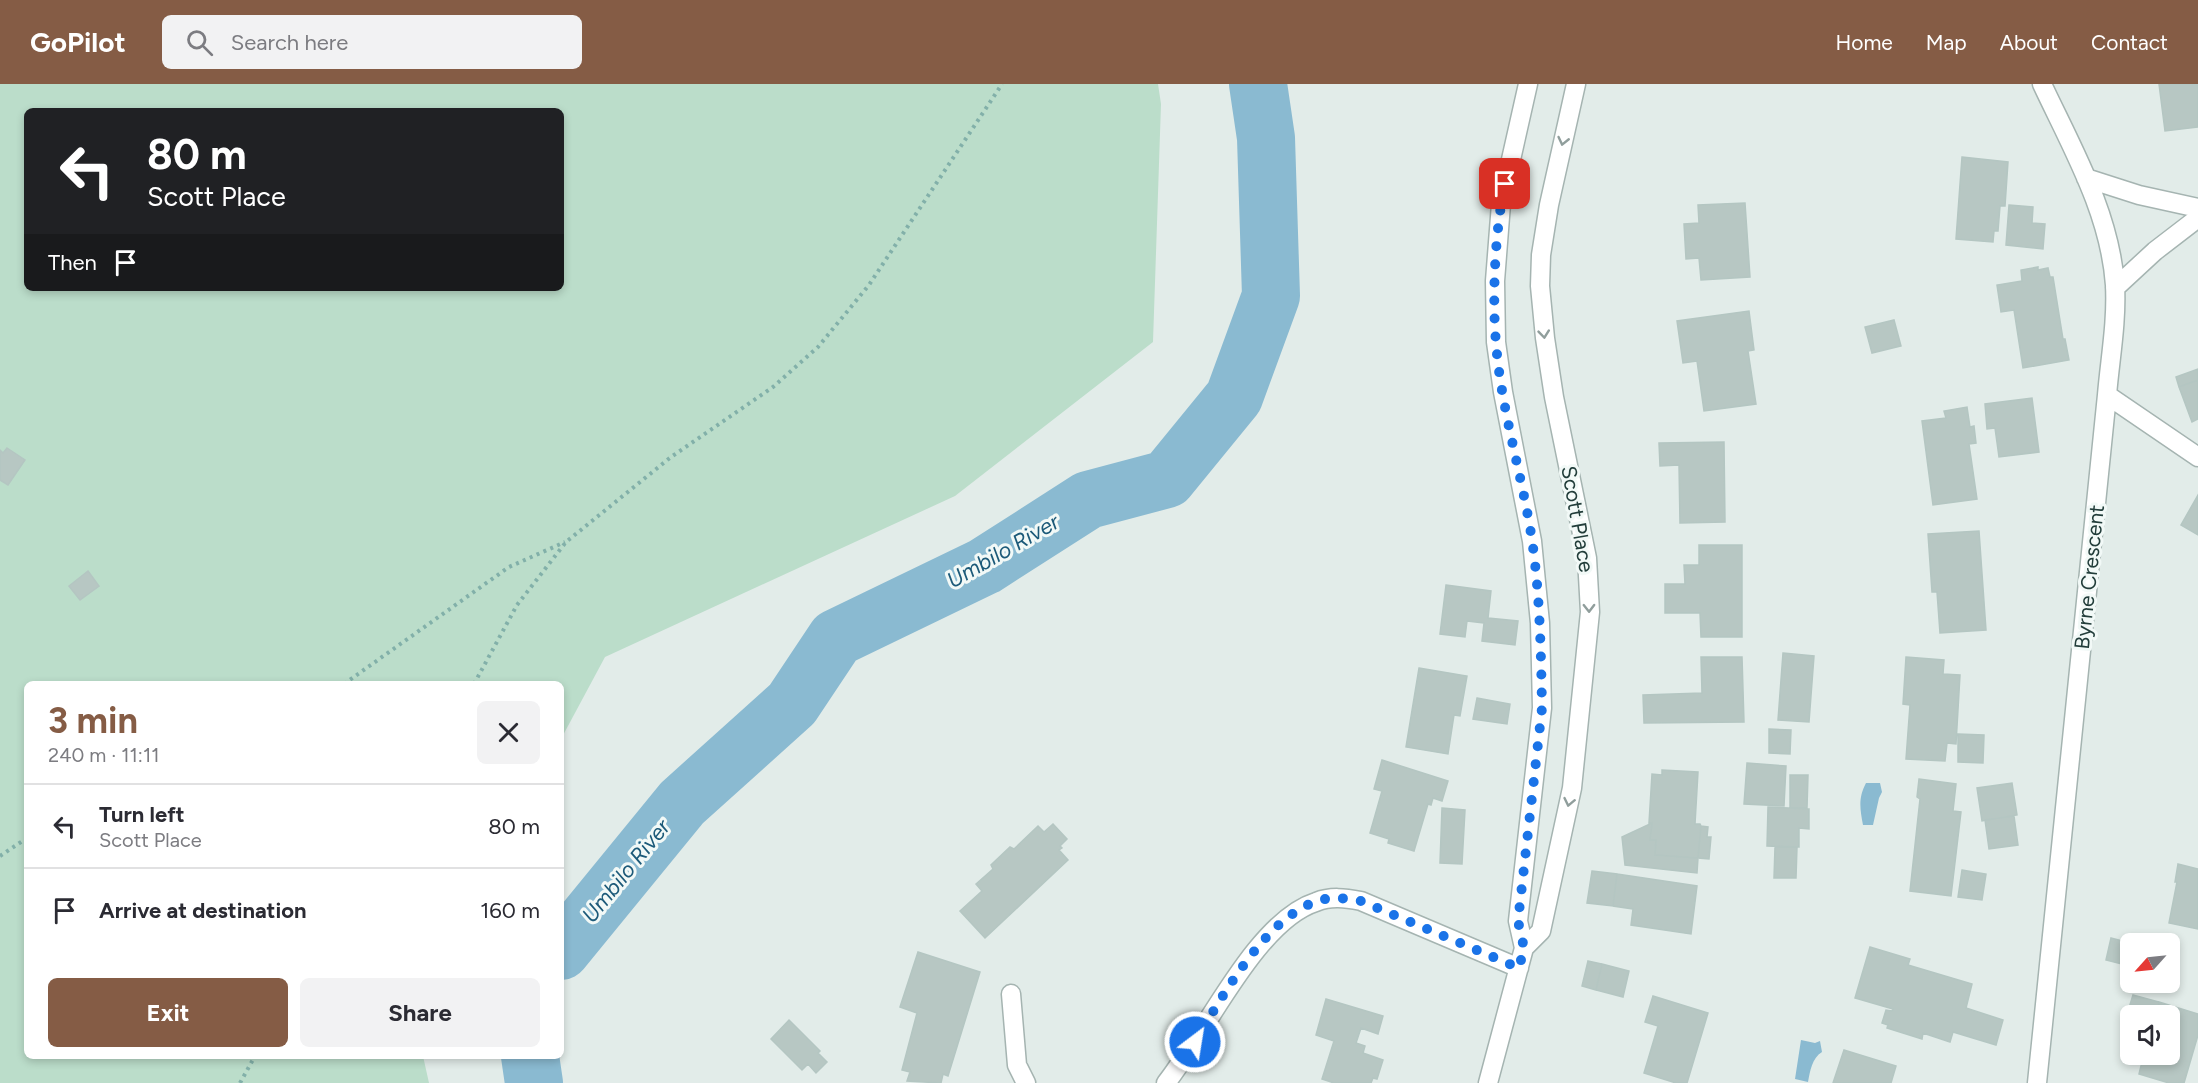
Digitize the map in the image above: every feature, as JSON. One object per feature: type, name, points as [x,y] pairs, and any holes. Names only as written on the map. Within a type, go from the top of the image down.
[{"type":"street","name":"Scott Place","points":[[1488,1083],[1524,948],[1518,921],[1542,708],[1540,623],[1532,541],[1503,392],[1496,342],[1495,281],[1501,204],[1528,84]]},
{"type":"street","name":"Scott Place","points":[[1524,948],[1541,931],[1572,788],[1590,612],[1587,558],[1554,397],[1540,286],[1541,255],[1549,205],[1576,84]]},
{"type":"street","name":"Byrne Crescent","points":[[2037,1083],[2107,395],[2115,288],[2112,256],[2103,219],[2042,84]]},
{"type":"street","points":[[2086,178],[2139,195],[2198,208]]},
{"type":"street","points":[[2115,288],[2156,251],[2198,218]]},
{"type":"street","points":[[2107,395],[2198,457]]},
{"type":"street","points":[[1166,1083],[1256,950],[1282,921],[1314,902],[1340,897],[1361,901],[1519,968]]},
{"type":"street","points":[[1011,994],[1017,1065],[1026,1083]]},
{"type":"path","points":[[476,681],[517,605],[566,542],[671,457],[773,387],[818,347],[869,285],[1002,84]]},
{"type":"path","points":[[348,681],[509,567],[566,542]]},
{"type":"path","points":[[0,856],[24,840]]},
{"type":"path","points":[[240,1083],[253,1059]]},
{"type":"green space","points":[[0,84],[1158,84],[1161,104],[1153,342],[955,496],[605,657],[564,733],[564,681],[24,681],[24,1059],[424,1059],[429,1083],[0,1083]]},
{"type":"water","points":[[1866,783],[1880,783],[1882,792],[1873,825],[1863,825],[1862,819],[1861,799]]},
{"type":"water","points":[[1801,1040],[1815,1043],[1820,1041],[1822,1052],[1814,1061],[1808,1082],[1795,1079]]},
{"type":"building","points":[[2159,84],[2198,84],[2198,127],[2165,131]]},
{"type":"building","points":[[1962,157],[2008,162],[2005,206],[2000,206],[1998,231],[1994,231],[1993,242],[1956,239]]},
{"type":"building","points":[[1745,203],[1750,277],[1701,280],[1699,258],[1686,259],[1684,224],[1699,223],[1698,205]]},
{"type":"building","points":[[2009,205],[2033,207],[2032,223],[2045,224],[2043,249],[2006,245]]},
{"type":"building","points":[[2038,267],[2038,270],[2048,268],[2050,277],[2053,277],[2063,339],[2065,339],[2069,360],[2023,368],[2014,310],[2001,312],[1997,285],[2022,281],[2021,270]]},
{"type":"building","points":[[1749,311],[1754,350],[1748,351],[1756,404],[1704,411],[1697,361],[1683,363],[1677,321]]},
{"type":"building","points":[[1894,320],[1901,346],[1872,353],[1865,327]]},
{"type":"building","points":[[2198,369],[2198,380],[2179,387],[2176,377]]},
{"type":"building","points":[[2198,380],[2198,419],[2192,422],[2179,387]]},
{"type":"building","points":[[2032,398],[2039,452],[1999,457],[1995,428],[1987,429],[1985,404]]},
{"type":"building","points":[[1967,407],[1970,427],[1974,426],[1976,443],[1969,444],[1977,499],[1933,505],[1922,421],[1946,418],[1944,411]]},
{"type":"building","points":[[1724,442],[1725,522],[1680,523],[1679,465],[1660,466],[1659,443]]},
{"type":"building","points":[[7,448],[25,460],[8,485],[0,480],[0,450],[3,453]]},
{"type":"building","points":[[2198,495],[2198,535],[2181,525]]},
{"type":"building","points":[[1979,531],[1986,630],[1940,633],[1937,592],[1932,592],[1928,534]]},
{"type":"building","points":[[1699,545],[1742,545],[1742,637],[1701,637],[1700,613],[1665,613],[1665,584],[1685,584],[1684,565],[1699,565]]},
{"type":"building","points":[[88,571],[99,586],[80,600],[69,586]]},
{"type":"building","points":[[1446,585],[1491,591],[1488,618],[1518,621],[1515,645],[1482,641],[1484,623],[1467,621],[1465,637],[1440,634]]},
{"type":"building","points":[[1783,653],[1814,656],[1809,722],[1778,720]]},
{"type":"building","points":[[1701,657],[1742,657],[1744,722],[1644,723],[1643,695],[1702,693]]},
{"type":"building","points":[[1906,657],[1944,660],[1943,674],[1960,675],[1956,744],[1947,743],[1945,761],[1906,759],[1910,705],[1903,704]]},
{"type":"building","points":[[1419,668],[1467,676],[1460,716],[1454,715],[1448,754],[1406,747]]},
{"type":"building","points":[[1477,698],[1510,704],[1507,724],[1473,719]]},
{"type":"building","points":[[1769,729],[1791,730],[1790,754],[1769,753]]},
{"type":"building","points":[[1958,734],[1984,735],[1983,763],[1958,762]]},
{"type":"building","points":[[1382,760],[1448,781],[1442,801],[1433,798],[1431,805],[1428,804],[1414,851],[1388,843],[1389,839],[1370,833],[1382,791],[1374,789]]},
{"type":"building","points":[[1747,763],[1786,766],[1784,806],[1744,804]]},
{"type":"building","points":[[1662,770],[1698,772],[1695,824],[1701,826],[1698,858],[1655,855],[1656,840],[1650,840],[1652,823],[1649,823],[1652,774],[1662,775]]},
{"type":"building","points":[[1790,775],[1808,775],[1807,808],[1790,808]]},
{"type":"building","points":[[1919,779],[1956,784],[1953,811],[1961,812],[1951,896],[1910,891],[1920,799],[1917,797]]},
{"type":"building","points":[[2012,783],[2017,815],[1982,821],[1977,788]]},
{"type":"building","points":[[1768,807],[1809,809],[1809,829],[1799,828],[1799,847],[1767,846]]},
{"type":"building","points":[[1442,808],[1465,810],[1462,864],[1440,863]]},
{"type":"building","points":[[2014,816],[2018,845],[1989,849],[1985,820]]},
{"type":"building","points":[[1652,823],[1650,840],[1656,840],[1655,855],[1698,858],[1697,873],[1625,865],[1622,837]]},
{"type":"building","points":[[1053,824],[1067,839],[1059,850],[1068,860],[985,938],[960,911],[982,891],[976,884],[993,869],[991,865],[1010,847],[1014,849],[1038,826],[1044,832]]},
{"type":"building","points":[[1701,826],[1708,827],[1707,837],[1711,837],[1709,859],[1698,858]]},
{"type":"building","points":[[1775,847],[1797,847],[1796,878],[1774,878]]},
{"type":"building","points":[[2178,864],[2198,869],[2198,929],[2169,923]]},
{"type":"building","points":[[1962,870],[1986,874],[1982,900],[1958,897]]},
{"type":"building","points":[[1592,871],[1617,874],[1613,906],[1587,903]]},
{"type":"building","points":[[1617,874],[1697,886],[1691,934],[1631,925],[1633,909],[1613,906]]},
{"type":"building","points":[[2111,938],[2120,940],[2120,964],[2106,960]]},
{"type":"building","points":[[1870,947],[1910,959],[1908,965],[1972,984],[1966,1008],[2003,1020],[1996,1045],[1953,1032],[1950,1042],[1923,1033],[1922,1039],[1887,1028],[1888,1025],[1882,1023],[1886,1010],[1892,1011],[1893,1009],[1855,998]]},
{"type":"building","points":[[918,952],[980,972],[948,1076],[943,1074],[941,1083],[907,1081],[910,1072],[902,1070],[917,1013],[900,1007]]},
{"type":"building","points":[[1588,961],[1602,964],[1596,990],[1582,986]]},
{"type":"building","points":[[1602,964],[1629,971],[1623,997],[1596,990]]},
{"type":"building","points":[[2133,995],[2159,1002],[2158,1005],[2130,1005]]},
{"type":"building","points":[[1653,996],[1708,1013],[1687,1083],[1676,1083],[1644,1073],[1658,1026],[1645,1022]]},
{"type":"building","points":[[1326,999],[1383,1016],[1378,1034],[1361,1028],[1356,1043],[1365,1046],[1363,1053],[1383,1060],[1377,1079],[1373,1078],[1371,1083],[1334,1083],[1322,1079],[1334,1041],[1316,1035]]},
{"type":"building","points":[[2180,1008],[2198,1014],[2198,1035],[2184,1083],[2169,1083],[2139,1074],[2141,1065],[2180,1065]]},
{"type":"building","points":[[789,1020],[820,1051],[818,1053],[827,1062],[816,1073],[808,1064],[802,1070],[771,1039]]},
{"type":"building","points":[[1844,1050],[1896,1066],[1891,1083],[1833,1083]]},
{"type":"waterway","name":"Umbilo River","points":[[564,947],[682,803],[792,704],[836,638],[985,566],[1088,500],[1167,479],[1234,397],[1271,296],[1266,138],[1258,84]]},
{"type":"waterway","name":"Umbilo River","points":[[530,1059],[534,1083]]},
{"type":"route","points":[[1195,1042],[1256,950],[1282,921],[1314,902],[1340,897],[1361,901],[1519,968],[1524,948],[1518,921],[1542,708],[1540,623],[1532,541],[1503,392],[1496,342],[1495,281],[1501,204],[1505,184]]}]
